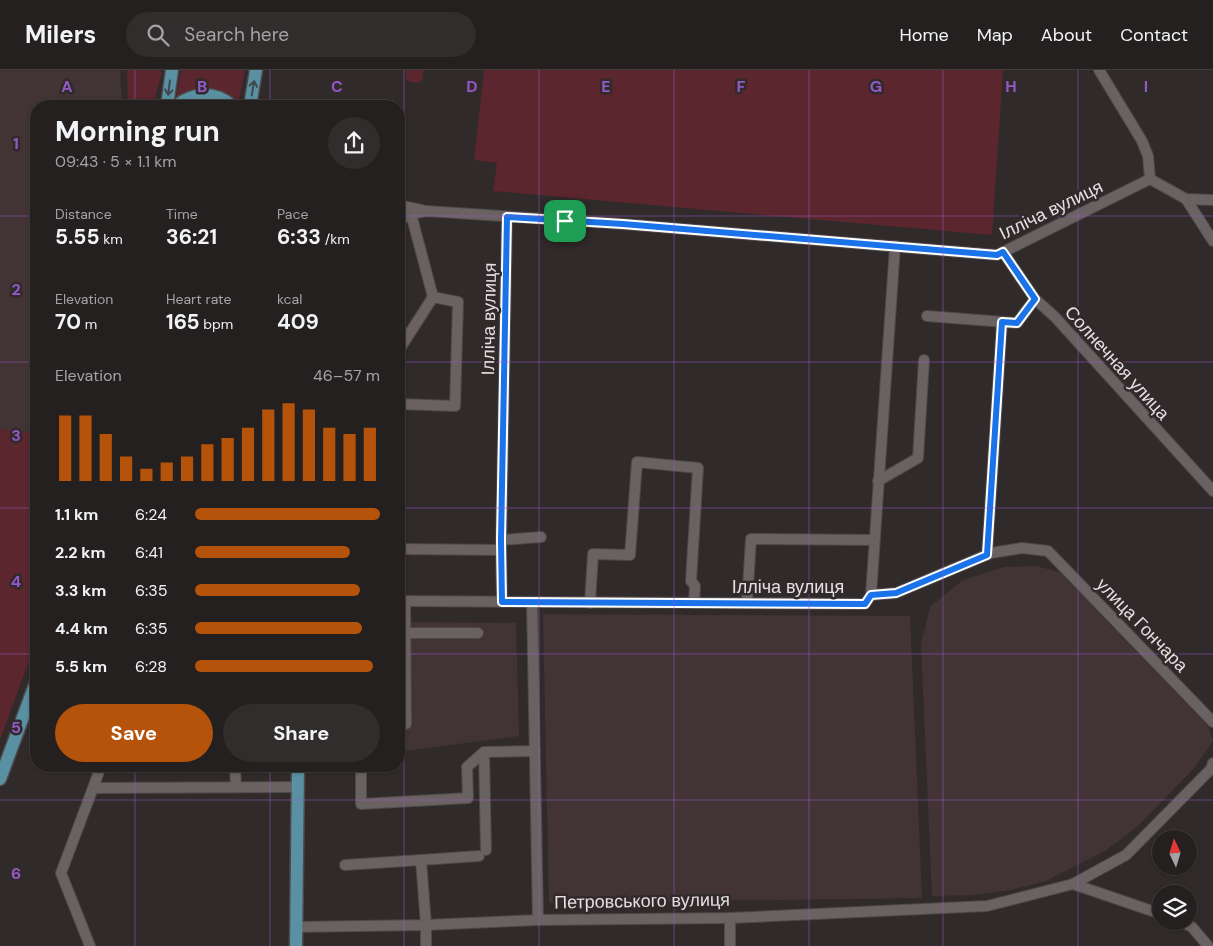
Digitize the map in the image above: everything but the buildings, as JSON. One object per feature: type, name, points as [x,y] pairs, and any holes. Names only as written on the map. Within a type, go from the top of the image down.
[{"type":"main road","points":[[168,100],[172,70]]},
{"type":"main road","points":[[251,100],[256,70]]},
{"type":"main road","points":[[184,100],[198,95],[209,95],[223,100]]},
{"type":"main road","points":[[0,779],[30,698]]},
{"type":"main road","points":[[296,946],[298,772]]},
{"type":"street","points":[[1098,70],[1142,141],[1148,156],[1150,179],[1186,199],[1213,200]]},
{"type":"street","name":"Ілліча вулиця","points":[[405,217],[426,211],[623,224],[997,255],[1150,179]]},
{"type":"street","points":[[1186,199],[1213,241]]},
{"type":"street","points":[[405,206],[426,211]]},
{"type":"street","points":[[405,341],[433,297],[411,214]]},
{"type":"street","name":"Ілліча вулиця","points":[[502,602],[501,545],[507,217]]},
{"type":"street","points":[[895,246],[871,595],[896,593],[987,555],[1002,322]]},
{"type":"street","name":"Солнечная улица","points":[[1003,252],[1035,299],[1054,317],[1213,491]]},
{"type":"street","points":[[405,404],[455,406],[458,302],[433,297]]},
{"type":"street","points":[[927,316],[1017,323],[1035,299]]},
{"type":"street","points":[[878,480],[918,458],[924,360]]},
{"type":"street","points":[[590,603],[592,554],[630,555],[637,462],[698,468],[691,581],[695,586],[694,603]]},
{"type":"street","points":[[405,549],[501,545],[541,537]]},
{"type":"street","points":[[748,604],[752,539],[874,540]]},
{"type":"street","name":"улица Гончара","points":[[987,555],[1022,548],[1048,551],[1213,722]]},
{"type":"street","name":"Ілліча вулиця","points":[[405,602],[865,604],[871,595]]},
{"type":"street","points":[[532,602],[538,920]]},
{"type":"street","points":[[406,724],[405,633],[478,633]]},
{"type":"street","points":[[361,772],[361,804],[468,798],[467,767],[484,752],[535,751]]},
{"type":"street","points":[[345,865],[422,860],[483,853],[484,752]]},
{"type":"street","name":"Петровського вулиця","points":[[297,927],[426,925],[538,920],[730,918],[987,906],[1073,884],[1126,855],[1210,769],[1213,763]]},
{"type":"street","points":[[90,946],[61,873],[99,772]]},
{"type":"street","points":[[235,772],[236,787]]},
{"type":"street","points":[[93,788],[298,787]]},
{"type":"street","points":[[422,860],[426,946]]},
{"type":"street","points":[[1073,884],[1152,911]]},
{"type":"street","points":[[730,918],[730,946]]},
{"type":"street","points":[[1195,930],[1208,946]]},
{"type":"shaded area","points":[[0,70],[120,70],[122,100],[30,100],[30,432],[0,429]]},
{"type":"shaded area","points":[[127,70],[158,70],[162,72],[155,100],[128,100]]},
{"type":"shaded area","points":[[181,70],[245,70],[239,100],[176,100]]},
{"type":"shaded area","points":[[406,70],[423,70],[423,78],[419,83],[410,82],[406,78]]},
{"type":"shaded area","points":[[484,70],[1003,70],[992,235],[493,191],[497,163],[474,160]]},
{"type":"shaded area","points":[[0,429],[30,432],[30,658],[0,740]]},
{"type":"shaded area","points":[[1036,566],[1059,572],[1208,726],[1213,741],[1194,768],[1138,826],[1105,851],[1044,882],[1010,890],[974,895],[932,896],[921,644],[930,607],[963,580],[1004,567]]},
{"type":"shaded area","points":[[543,614],[910,616],[922,898],[549,903]]},
{"type":"shaded area","points":[[405,622],[516,623],[519,736],[405,751]]},
{"type":"route","points":[[507,217],[565,221],[623,224],[997,255],[1003,252],[1035,299],[1017,323],[1002,322],[987,555],[896,593],[871,595],[865,604],[502,602],[501,540],[507,217]]}]
